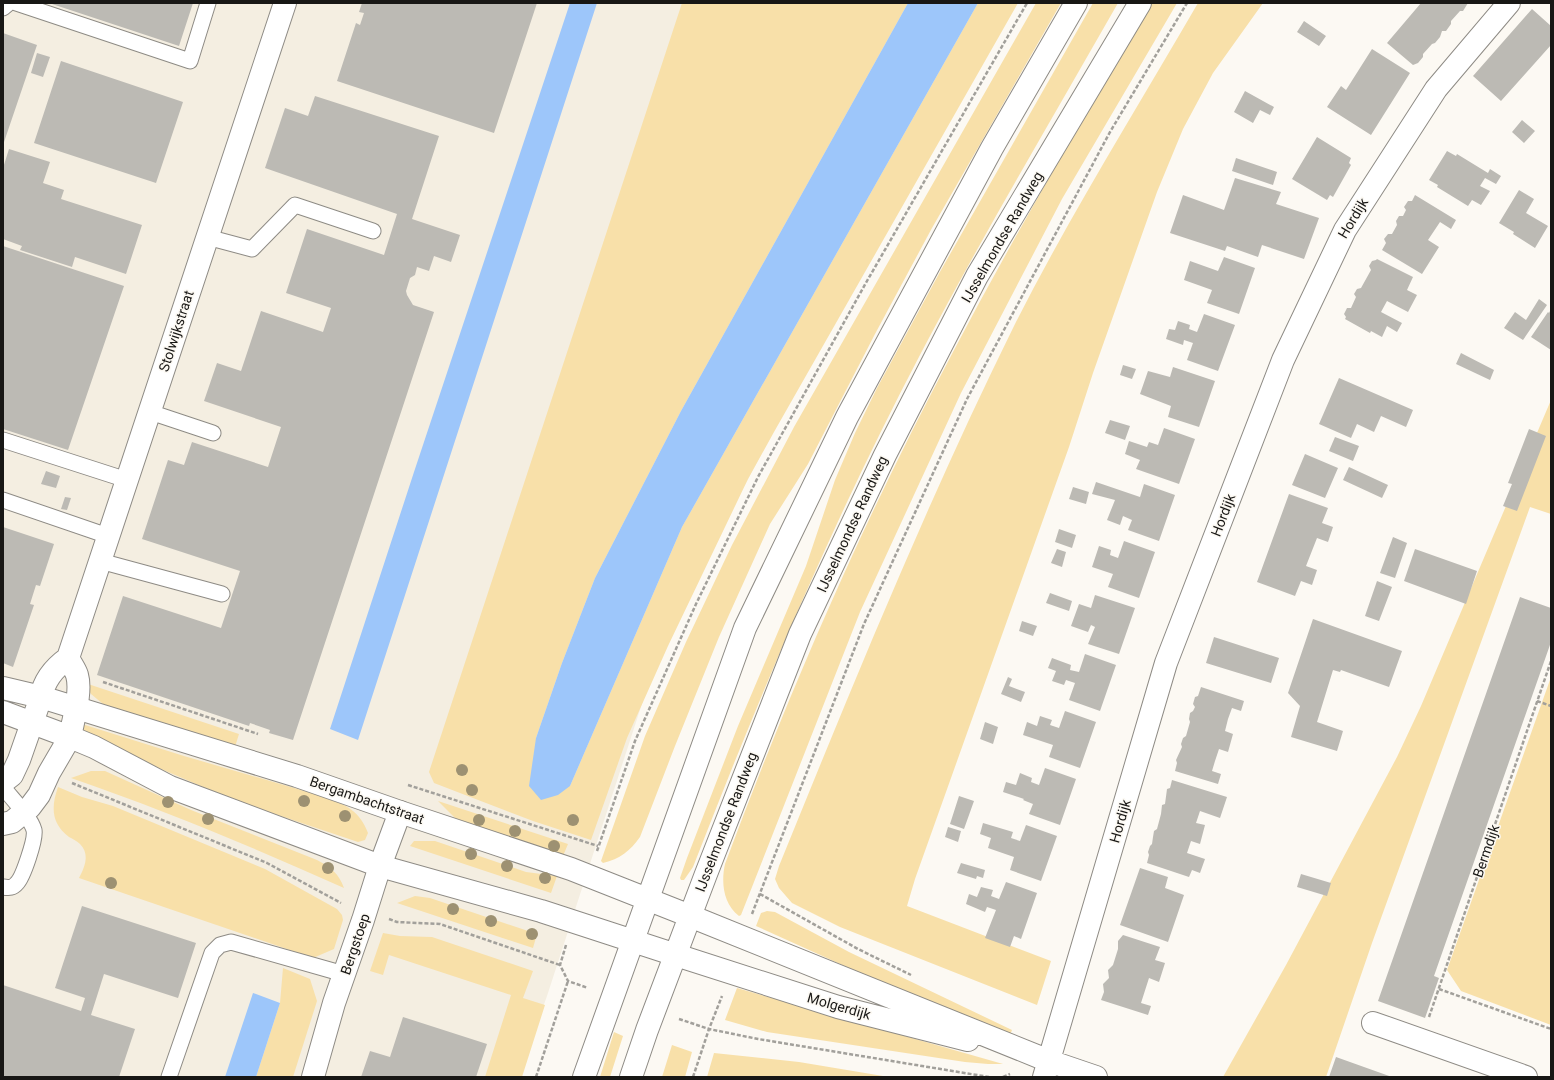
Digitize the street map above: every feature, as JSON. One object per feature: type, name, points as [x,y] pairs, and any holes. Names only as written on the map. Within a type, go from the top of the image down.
[{"type":"street","name":"Stolwijkstraat","points":[[68,658],[284,3]]},
{"type":"street","points":[[584,1077],[745,628],[847,416],[992,148],[1076,3]]},
{"type":"street","name":"IJsselmondse Randweg","points":[[631,1077],[690,916],[800,634],[885,455],[977,276],[1140,3]]},
{"type":"street","name":"Hordijk","points":[[1046,1069],[1166,664],[1283,360],[1345,230],[1436,89],[1509,3]]},
{"type":"street","points":[[3,782],[12,775],[19,760],[43,686],[56,667],[68,658],[76,674],[78,682],[76,707],[70,737],[39,795],[23,813],[12,822],[3,824]]},
{"type":"street","name":"Bergambachtstraat","points":[[3,688],[76,707],[297,776],[571,870],[690,916]]},
{"type":"street","points":[[3,712],[94,747],[170,787],[380,866],[541,911],[632,941]]},
{"type":"street","name":"Bergstoep","points":[[313,1077],[344,974],[366,912],[380,866],[400,812]]},
{"type":"street","name":"Molgerdijk","points":[[690,916],[1046,1069]]},
{"type":"street","name":"Molgerdijk","points":[[632,941],[838,1007],[1046,1069],[1096,1077]]},
{"type":"street","points":[[1373,1023],[1526,1077]]},
{"type":"lane","points":[[3,8],[8,3]]},
{"type":"lane","points":[[16,3],[190,61],[208,3]]},
{"type":"lane","points":[[207,237],[252,248],[295,205],[373,231]]},
{"type":"lane","points":[[150,412],[214,434]]},
{"type":"lane","points":[[3,440],[127,480]]},
{"type":"lane","points":[[3,500],[108,536]]},
{"type":"lane","points":[[100,560],[222,594]]},
{"type":"lane","points":[[3,787],[23,813],[34,831],[33,839],[17,884],[10,888],[3,887]]},
{"type":"lane","points":[[169,1077],[212,953],[220,944],[231,942],[344,974]]},
{"type":"path","points":[[635,741],[696,604],[758,477],[867,281],[1027,3]]},
{"type":"path","points":[[915,977],[858,949],[760,894],[864,624],[967,399],[1110,132],[1187,3]]},
{"type":"path","name":"Bermdijk","points":[[1421,1040],[1551,661]]},
{"type":"path","points":[[1537,701],[1551,706]]},
{"type":"path","points":[[49,774],[267,863],[336,901],[397,922],[440,924],[560,965]]},
{"type":"path","points":[[536,1077],[568,981]]},
{"type":"path","points":[[1439,989],[1551,1029]]},
{"type":"path","points":[[693,1077],[709,1030],[989,1077]]},
{"type":"shaded area","points":[[3,3],[1003,3],[664,636],[547,996],[518,1077],[3,1077]]},
{"type":"shaded area","points":[[682,3],[908,3],[681,411],[595,578],[562,663],[536,738],[570,786],[682,527],[978,3],[1018,3],[748,479],[668,646],[627,738],[591,840],[533,821],[434,783],[429,772]]},
{"type":"shaded area","points":[[1036,3],[1061,3],[932,228],[808,464],[770,524],[719,637],[640,837],[624,854],[603,863],[601,861],[645,736],[686,642],[732,545],[794,427]]},
{"type":"shaded area","points":[[1093,3],[1118,3],[969,265],[921,353],[889,416],[828,543],[772,671],[693,867],[684,880],[681,880],[680,878],[687,858],[738,726],[806,566],[835,480],[855,433],[877,388],[941,270]]},
{"type":"shaded area","points":[[1150,3],[1177,3],[1062,199],[961,393],[860,612],[741,915],[739,916],[726,899],[724,892],[723,878],[725,864],[776,733],[830,604],[889,477],[953,352],[1025,220]]},
{"type":"shaded area","points":[[1198,3],[1263,3],[1213,73],[1183,129],[1157,192],[1093,373],[1069,447],[915,879],[907,906],[1051,961],[1037,1005],[840,927],[792,903],[779,888],[775,879],[863,662],[921,526],[982,392],[1035,285],[1104,163]]},
{"type":"shaded area","points":[[1551,400],[1551,514],[1530,507],[1372,943],[1326,1077],[1223,1077],[1286,965],[1397,757],[1421,706]]},
{"type":"shaded area","points":[[1551,677],[1551,1025],[1461,991],[1447,970]]},
{"type":"shaded area","points":[[85,683],[239,734],[235,747],[103,704],[91,694]]},
{"type":"shaded area","points":[[82,724],[184,756],[325,797],[346,806],[356,814],[365,825],[368,833],[365,840],[358,842],[236,801],[78,733]]},
{"type":"shaded area","points":[[91,771],[105,771],[191,810],[317,860],[334,871],[344,888],[209,830],[71,778]]},
{"type":"shaded area","points":[[58,787],[82,797],[113,806],[265,869],[337,909],[342,915],[343,920],[334,949],[313,958],[79,878],[85,865],[86,856],[80,844],[63,832],[56,820],[54,814],[54,801]]},
{"type":"shaded area","points":[[438,801],[568,844],[563,856],[457,820]]},
{"type":"shaded area","points":[[414,841],[435,841],[526,872],[557,876],[551,893],[410,846]]},
{"type":"shaded area","points":[[415,896],[430,898],[537,934],[533,948],[397,903]]},
{"type":"shaded area","points":[[767,911],[775,912],[849,952],[1012,1030],[1010,1035],[962,1019],[756,926],[761,913]]},
{"type":"shaded area","points":[[383,933],[400,936],[432,937],[533,971],[523,998],[545,1005],[522,1077],[485,1077],[511,995],[389,955],[383,975],[370,971]]},
{"type":"shaded area","points":[[283,968],[310,979],[317,1001],[293,1077],[256,1077],[280,1003]]},
{"type":"shaded area","points":[[737,988],[1003,1064],[965,1062],[767,1032],[725,1020]]},
{"type":"shaded area","points":[[614,1032],[623,1036],[610,1077],[600,1077]]},
{"type":"shaded area","points":[[672,1045],[692,1052],[685,1077],[662,1077]]},
{"type":"shaded area","points":[[714,1053],[799,1062],[889,1077],[707,1077]]},
{"type":"water","points":[[570,3],[597,3],[358,740],[330,729]]},
{"type":"water","points":[[908,3],[978,3],[682,527],[570,786],[558,795],[541,800],[529,786],[536,738],[562,663],[595,578],[681,411]]},
{"type":"water","points":[[253,993],[280,1003],[256,1077],[225,1077]]},
{"type":"building","points":[[49,3],[193,3],[179,46]]},
{"type":"building","points":[[362,3],[537,3],[494,133],[337,81],[356,23],[360,25],[364,13],[359,12]]},
{"type":"building","points":[[1421,3],[1468,3],[1463,11],[1460,11],[1451,21],[1451,24],[1446,31],[1442,31],[1440,37],[1423,54],[1423,57],[1418,63],[1413,65],[1387,43]]},
{"type":"building","points":[[1532,9],[1551,26],[1551,45],[1501,101],[1473,76]]},
{"type":"building","points":[[1304,21],[1326,36],[1319,46],[1297,32]]},
{"type":"building","points":[[3,33],[37,45],[3,145]]},
{"type":"building","points":[[1372,49],[1410,73],[1371,135],[1327,107],[1341,86],[1346,90]]},
{"type":"building","points":[[37,53],[50,57],[43,77],[31,73]]},
{"type":"building","points":[[61,61],[183,102],[156,183],[34,143]]},
{"type":"building","points":[[1245,91],[1274,107],[1270,115],[1260,110],[1253,123],[1234,112]]},
{"type":"building","points":[[315,96],[439,136],[412,219],[460,235],[451,262],[434,256],[429,271],[417,267],[415,275],[410,278],[406,291],[413,305],[434,312],[293,740],[269,733],[270,730],[250,723],[249,726],[97,675],[123,596],[221,628],[240,571],[142,539],[168,460],[184,465],[192,442],[268,467],[281,427],[204,401],[217,363],[241,371],[261,311],[323,332],[331,308],[286,293],[307,229],[384,255],[397,214],[265,168],[285,108],[308,116]]},
{"type":"building","points":[[1522,120],[1535,131],[1524,143],[1512,132]]},
{"type":"building","points":[[1317,137],[1351,158],[1349,163],[1351,165],[1333,197],[1330,195],[1327,200],[1292,179]]},
{"type":"building","points":[[9,149],[50,162],[43,183],[64,190],[61,199],[142,225],[126,274],[75,257],[72,267],[20,250],[22,246],[3,239],[3,168]]},
{"type":"building","points":[[1447,151],[1456,156],[1457,154],[1488,173],[1490,169],[1501,176],[1496,184],[1485,178],[1480,186],[1490,191],[1481,205],[1472,200],[1468,206],[1437,187],[1438,185],[1429,180]]},
{"type":"building","points":[[1236,158],[1277,172],[1273,185],[1232,171]]},
{"type":"building","points":[[1235,178],[1281,192],[1276,204],[1319,218],[1304,259],[1262,245],[1258,257],[1227,246],[1225,251],[1170,233],[1183,195],[1224,210]]},
{"type":"building","points":[[1519,190],[1534,199],[1526,213],[1548,226],[1535,248],[1499,223]]},
{"type":"building","points":[[1415,195],[1456,220],[1451,229],[1440,222],[1428,240],[1439,247],[1422,274],[1382,250],[1386,243],[1384,239],[1388,234],[1392,234],[1397,225],[1396,221],[1399,216],[1403,216],[1406,210],[1404,207],[1408,201],[1412,201]]},
{"type":"building","points":[[3,246],[124,286],[68,450],[3,429]]},
{"type":"building","points":[[1224,257],[1255,268],[1239,314],[1207,303],[1212,290],[1184,280],[1190,261],[1218,271]]},
{"type":"building","points":[[1377,259],[1413,277],[1407,290],[1417,295],[1408,312],[1387,301],[1381,312],[1402,323],[1397,332],[1387,326],[1382,337],[1371,331],[1370,333],[1345,319],[1346,317],[1344,314],[1347,308],[1351,308],[1356,297],[1354,294],[1357,289],[1361,288],[1371,270],[1369,266],[1372,261]]},
{"type":"building","points":[[1539,299],[1547,305],[1523,340],[1504,328],[1515,312],[1526,320]]},
{"type":"building","points":[[1551,309],[1551,350],[1531,337]]},
{"type":"building","points":[[1204,314],[1235,325],[1218,371],[1187,360],[1193,343],[1184,340],[1183,345],[1166,339],[1169,329],[1175,330],[1178,321],[1190,325],[1189,329],[1197,332]]},
{"type":"building","points":[[1461,353],[1494,370],[1490,380],[1456,364]]},
{"type":"building","points":[[1123,365],[1136,369],[1132,379],[1120,375]]},
{"type":"building","points":[[1173,367],[1215,381],[1199,427],[1168,417],[1171,406],[1140,394],[1148,371],[1170,377]]},
{"type":"building","points":[[1339,378],[1413,410],[1406,427],[1381,416],[1374,432],[1357,424],[1351,438],[1319,424]]},
{"type":"building","points":[[1110,420],[1130,426],[1125,440],[1105,433]]},
{"type":"building","points":[[1164,428],[1195,439],[1179,484],[1136,469],[1140,460],[1125,454],[1129,441],[1147,447],[1149,442],[1158,445]]},
{"type":"building","points":[[1529,429],[1546,436],[1517,511],[1503,506],[1512,484],[1508,483]]},
{"type":"building","points":[[1335,437],[1359,446],[1353,461],[1329,451]]},
{"type":"building","points":[[1305,454],[1338,468],[1325,498],[1292,485]]},
{"type":"building","points":[[1349,467],[1388,485],[1382,498],[1343,480]]},
{"type":"building","points":[[46,471],[60,476],[56,488],[41,484]]},
{"type":"building","points":[[1096,482],[1140,497],[1144,484],[1175,495],[1159,541],[1128,530],[1132,520],[1123,516],[1120,525],[1107,520],[1115,500],[1092,494]]},
{"type":"building","points":[[1073,487],[1089,492],[1086,504],[1069,499]]},
{"type":"building","points":[[1289,494],[1328,508],[1322,523],[1333,527],[1328,542],[1317,538],[1306,566],[1317,570],[1312,585],[1301,581],[1295,596],[1257,582]]},
{"type":"building","points":[[65,497],[71,498],[67,510],[61,509]]},
{"type":"building","points":[[3,527],[54,544],[40,586],[36,585],[30,604],[34,605],[13,667],[3,663]]},
{"type":"building","points":[[1059,529],[1076,535],[1072,548],[1055,542]]},
{"type":"building","points":[[1393,537],[1407,543],[1395,578],[1380,573]]},
{"type":"building","points":[[1124,541],[1155,552],[1139,598],[1108,587],[1113,574],[1092,567],[1099,546],[1111,550],[1110,555],[1118,558]]},
{"type":"building","points":[[1057,549],[1066,552],[1062,567],[1051,563]]},
{"type":"building","points":[[1415,549],[1477,571],[1466,604],[1404,581]]},
{"type":"building","points":[[1377,581],[1392,587],[1379,621],[1365,616]]},
{"type":"building","points":[[1050,593],[1072,601],[1069,611],[1046,603]]},
{"type":"building","points":[[1095,595],[1135,608],[1119,654],[1088,644],[1095,627],[1091,625],[1088,632],[1071,626],[1079,604],[1091,608]]},
{"type":"building","points":[[1520,597],[1551,608],[1551,642],[1434,976],[1439,978],[1425,1018],[1378,1001]]},
{"type":"building","points":[[1313,619],[1402,651],[1389,687],[1341,670],[1340,672],[1333,670],[1317,722],[1343,731],[1337,751],[1291,737],[1300,706],[1288,693]]},
{"type":"building","points":[[1022,621],[1037,626],[1033,636],[1019,631]]},
{"type":"building","points":[[1214,637],[1279,658],[1271,683],[1206,663]]},
{"type":"building","points":[[1085,654],[1116,665],[1100,711],[1069,700],[1075,683],[1066,680],[1064,685],[1052,681],[1056,671],[1048,668],[1052,658],[1071,665],[1070,670],[1079,672]]},
{"type":"building","points":[[1008,677],[1012,679],[1009,686],[1025,692],[1021,702],[1001,694]]},
{"type":"building","points":[[1201,687],[1244,701],[1241,711],[1232,708],[1228,719],[1225,731],[1233,734],[1228,752],[1219,749],[1212,771],[1221,774],[1218,784],[1175,771],[1177,763],[1176,760],[1190,722],[1190,713],[1195,707],[1193,704],[1195,697],[1198,696]]},
{"type":"building","points":[[1065,711],[1096,722],[1080,768],[1049,757],[1053,745],[1023,735],[1027,722],[1037,726],[1040,716],[1052,720],[1050,725],[1059,728]]},
{"type":"building","points":[[985,722],[998,727],[993,744],[980,739]]},
{"type":"building","points":[[1045,768],[1076,779],[1060,825],[1029,814],[1033,804],[1023,800],[1024,799],[1003,792],[1006,782],[1016,785],[1020,773],[1032,778],[1031,782],[1039,785]]},
{"type":"building","points":[[1172,780],[1227,797],[1220,818],[1200,811],[1196,823],[1205,825],[1200,844],[1191,841],[1187,853],[1205,859],[1200,873],[1192,870],[1189,877],[1147,863],[1149,855],[1148,852],[1152,844],[1154,831],[1157,829],[1162,805],[1165,804],[1167,789],[1170,788]]},
{"type":"building","points":[[959,796],[974,801],[964,829],[950,824]]},
{"type":"building","points":[[983,823],[1013,832],[1011,838],[1020,841],[1026,825],[1057,836],[1041,881],[1010,870],[1014,857],[988,848],[991,838],[980,834]]},
{"type":"building","points":[[948,827],[961,831],[958,842],[945,837]]},
{"type":"building","points":[[961,863],[985,870],[983,878],[977,876],[976,879],[957,873]]},
{"type":"building","points":[[1140,868],[1168,877],[1165,888],[1184,895],[1168,942],[1120,925]]},
{"type":"building","points":[[1301,874],[1331,883],[1327,896],[1297,887]]},
{"type":"building","points":[[1006,882],[1037,893],[1021,939],[1014,936],[1010,947],[985,938],[996,910],[987,907],[985,912],[966,904],[969,894],[977,897],[981,887],[993,890],[991,896],[999,899]]},
{"type":"building","points":[[82,906],[196,943],[178,998],[104,974],[91,1015],[135,1029],[119,1077],[3,1077],[3,985],[81,1011],[85,998],[55,988]]},
{"type":"building","points":[[1123,935],[1160,947],[1155,960],[1165,963],[1159,982],[1149,978],[1141,1003],[1151,1006],[1148,1015],[1101,1000],[1104,992],[1103,984],[1109,978],[1108,970],[1113,965],[1118,949],[1118,941]]},
{"type":"building","points":[[403,1017],[487,1044],[476,1077],[361,1077],[370,1051],[390,1057]]},
{"type":"building","points":[[1336,1057],[1392,1077],[1329,1077]]}]
